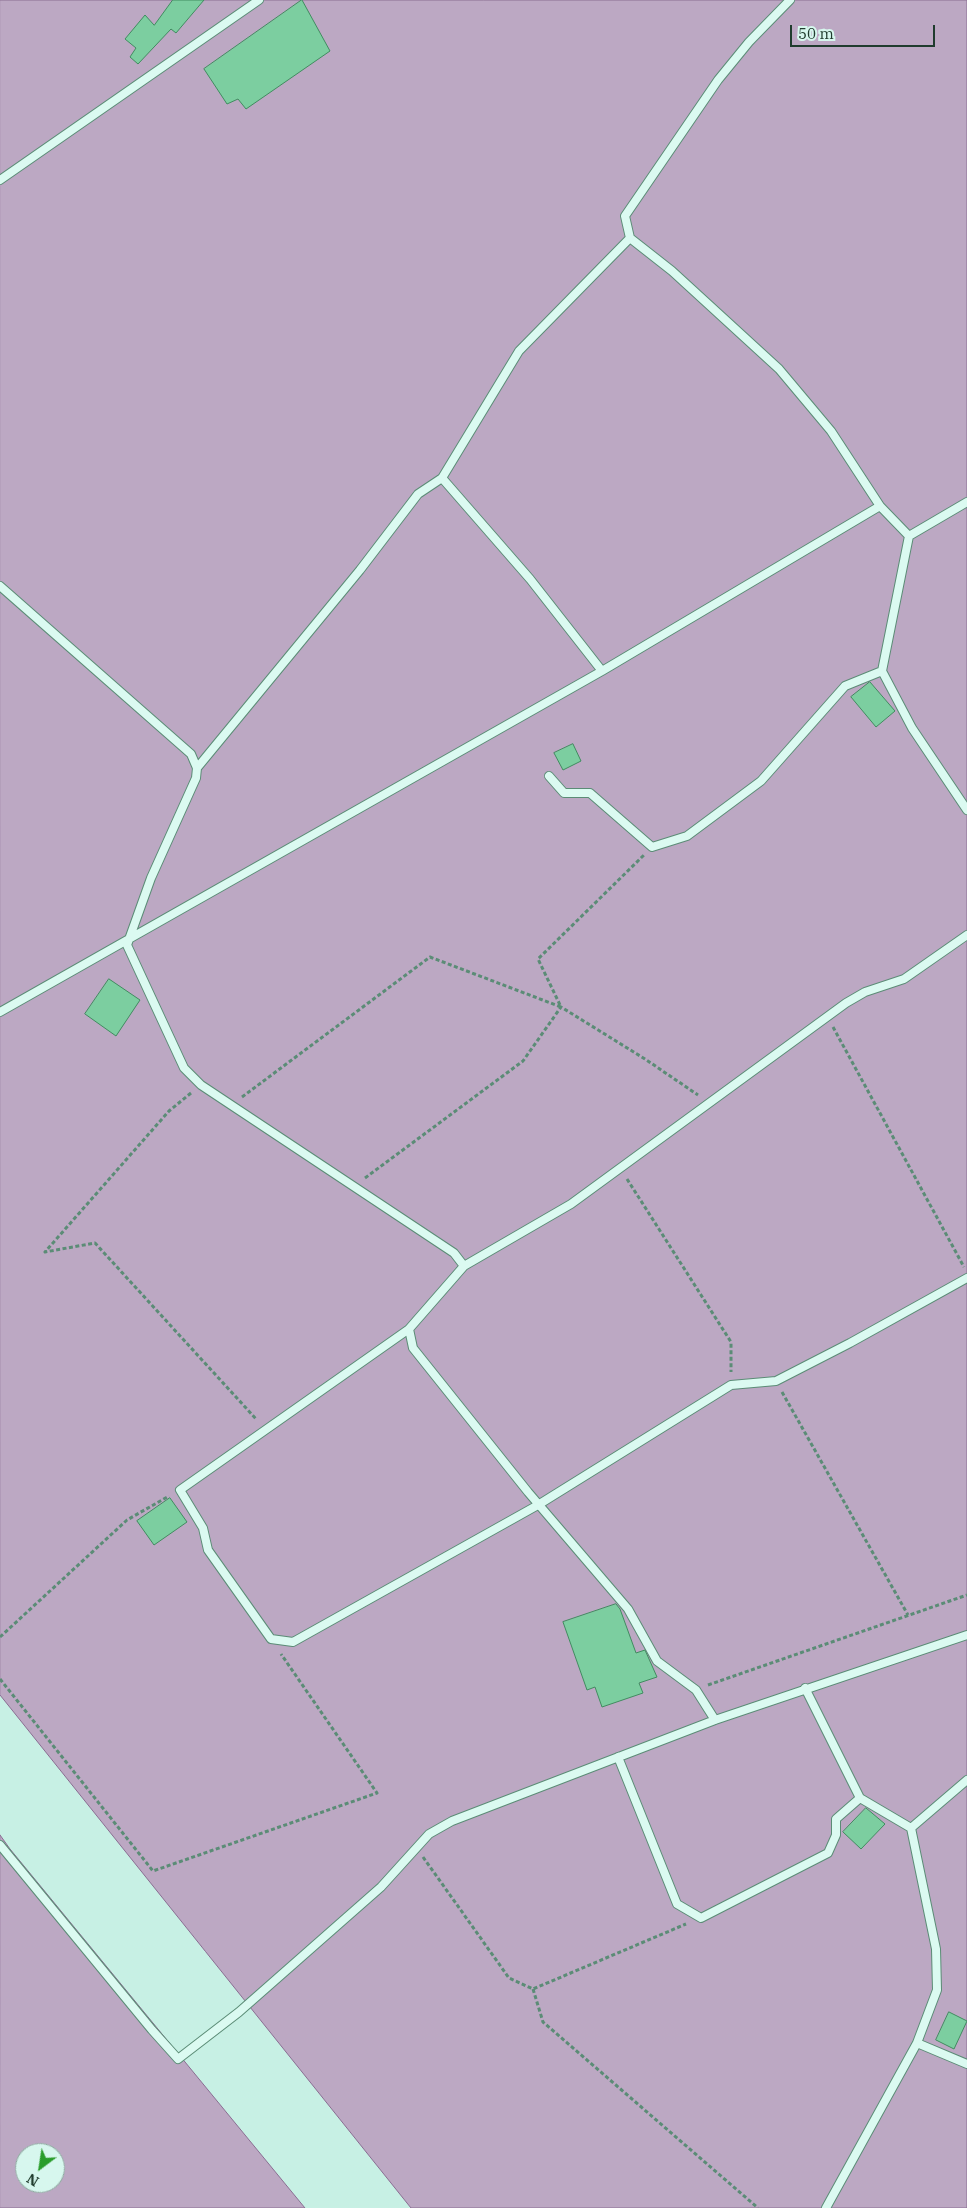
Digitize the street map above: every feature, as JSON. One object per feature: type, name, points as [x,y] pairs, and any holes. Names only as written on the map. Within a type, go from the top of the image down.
[{"type":"lane","points":[[0,180],[259,0]]},
{"type":"lane","points":[[790,0],[748,42],[718,80],[631,208],[626,216],[630,238],[672,271],[779,369],[831,432],[880,506],[909,536]]},
{"type":"lane","points":[[197,768],[360,570],[418,494],[442,478],[519,351],[630,238]]},
{"type":"lane","points":[[442,478],[530,579],[602,671]]},
{"type":"lane","points":[[0,1012],[602,671],[880,506]]},
{"type":"lane","points":[[909,536],[965,506]]},
{"type":"lane","points":[[909,536],[882,672],[912,728],[967,810]]},
{"type":"lane","points":[[0,586],[191,754],[197,768],[196,778],[151,878],[127,945],[184,1068],[201,1084],[454,1253],[464,1266]]},
{"type":"lane","points":[[550,776],[564,793],[590,793],[652,847],[687,836],[761,781],[844,686],[882,672]]},
{"type":"lane","points":[[967,935],[904,978],[865,992],[827,1016],[571,1204],[464,1266],[409,1329],[180,1490],[203,1528],[208,1550],[271,1639],[293,1642],[538,1505],[731,1385],[776,1381],[850,1343],[967,1278]]},
{"type":"lane","points":[[409,1329],[413,1348],[538,1505],[628,1609],[657,1661],[696,1690],[715,1720]]},
{"type":"lane","points":[[0,1845],[152,2030],[178,2058],[239,2012],[381,1887],[429,1834],[452,1821],[715,1720],[805,1688],[967,1635]]},
{"type":"lane","points":[[805,1688],[860,1798],[911,1828],[936,1949],[937,1990],[917,2043],[826,2208]]},
{"type":"lane","points":[[618,1757],[677,1904],[701,1918],[828,1853],[836,1835],[836,1819],[860,1798]]},
{"type":"lane","points":[[911,1828],[967,1780]]},
{"type":"lane","points":[[917,2043],[967,2064]]},
{"type":"path","points":[[561,1006],[538,959],[652,847]]},
{"type":"path","points":[[232,1105],[430,957],[561,1006],[645,1059],[709,1103]]},
{"type":"path","points":[[353,1186],[523,1061],[561,1006]]},
{"type":"path","points":[[827,1016],[967,1272]]},
{"type":"path","points":[[201,1084],[169,1111],[46,1252],[95,1243],[266,1429]]},
{"type":"path","points":[[620,1168],[732,1342],[731,1385]]},
{"type":"path","points":[[776,1381],[908,1615]]},
{"type":"path","points":[[0,1637],[127,1520],[180,1490]]},
{"type":"path","points":[[696,1690],[967,1594]]},
{"type":"path","points":[[0,1679],[153,1871],[377,1794],[271,1639]]},
{"type":"path","points":[[417,1847],[509,1978],[533,1989],[701,1918]]},
{"type":"path","points":[[533,1989],[543,2022],[758,2208]]},
{"type":"shaded area","points":[[0,0],[967,0],[967,2208],[411,2208],[0,1695]]},
{"type":"shaded area","points":[[0,1835],[10,1849],[305,2208],[0,2208]]},
{"type":"building","points":[[173,0],[204,0],[176,33],[171,29],[138,64],[130,57],[136,48],[125,39],[145,15],[154,25]]},
{"type":"building","points":[[302,0],[330,51],[246,109],[238,99],[227,104],[204,69]]},
{"type":"building","points":[[870,682],[895,711],[876,727],[851,697]]},
{"type":"building","points":[[573,744],[581,761],[563,770],[554,753]]},
{"type":"building","points":[[109,979],[140,1000],[116,1036],[85,1014]]},
{"type":"building","points":[[170,1498],[187,1522],[154,1545],[137,1521]]},
{"type":"building","points":[[616,1604],[620,1609],[636,1653],[645,1650],[657,1677],[639,1683],[643,1693],[602,1707],[595,1687],[587,1690],[563,1622]]},
{"type":"building","points":[[866,1808],[885,1824],[861,1849],[843,1832]]},
{"type":"building","points":[[949,2012],[967,2021],[954,2049],[936,2040]]}]
